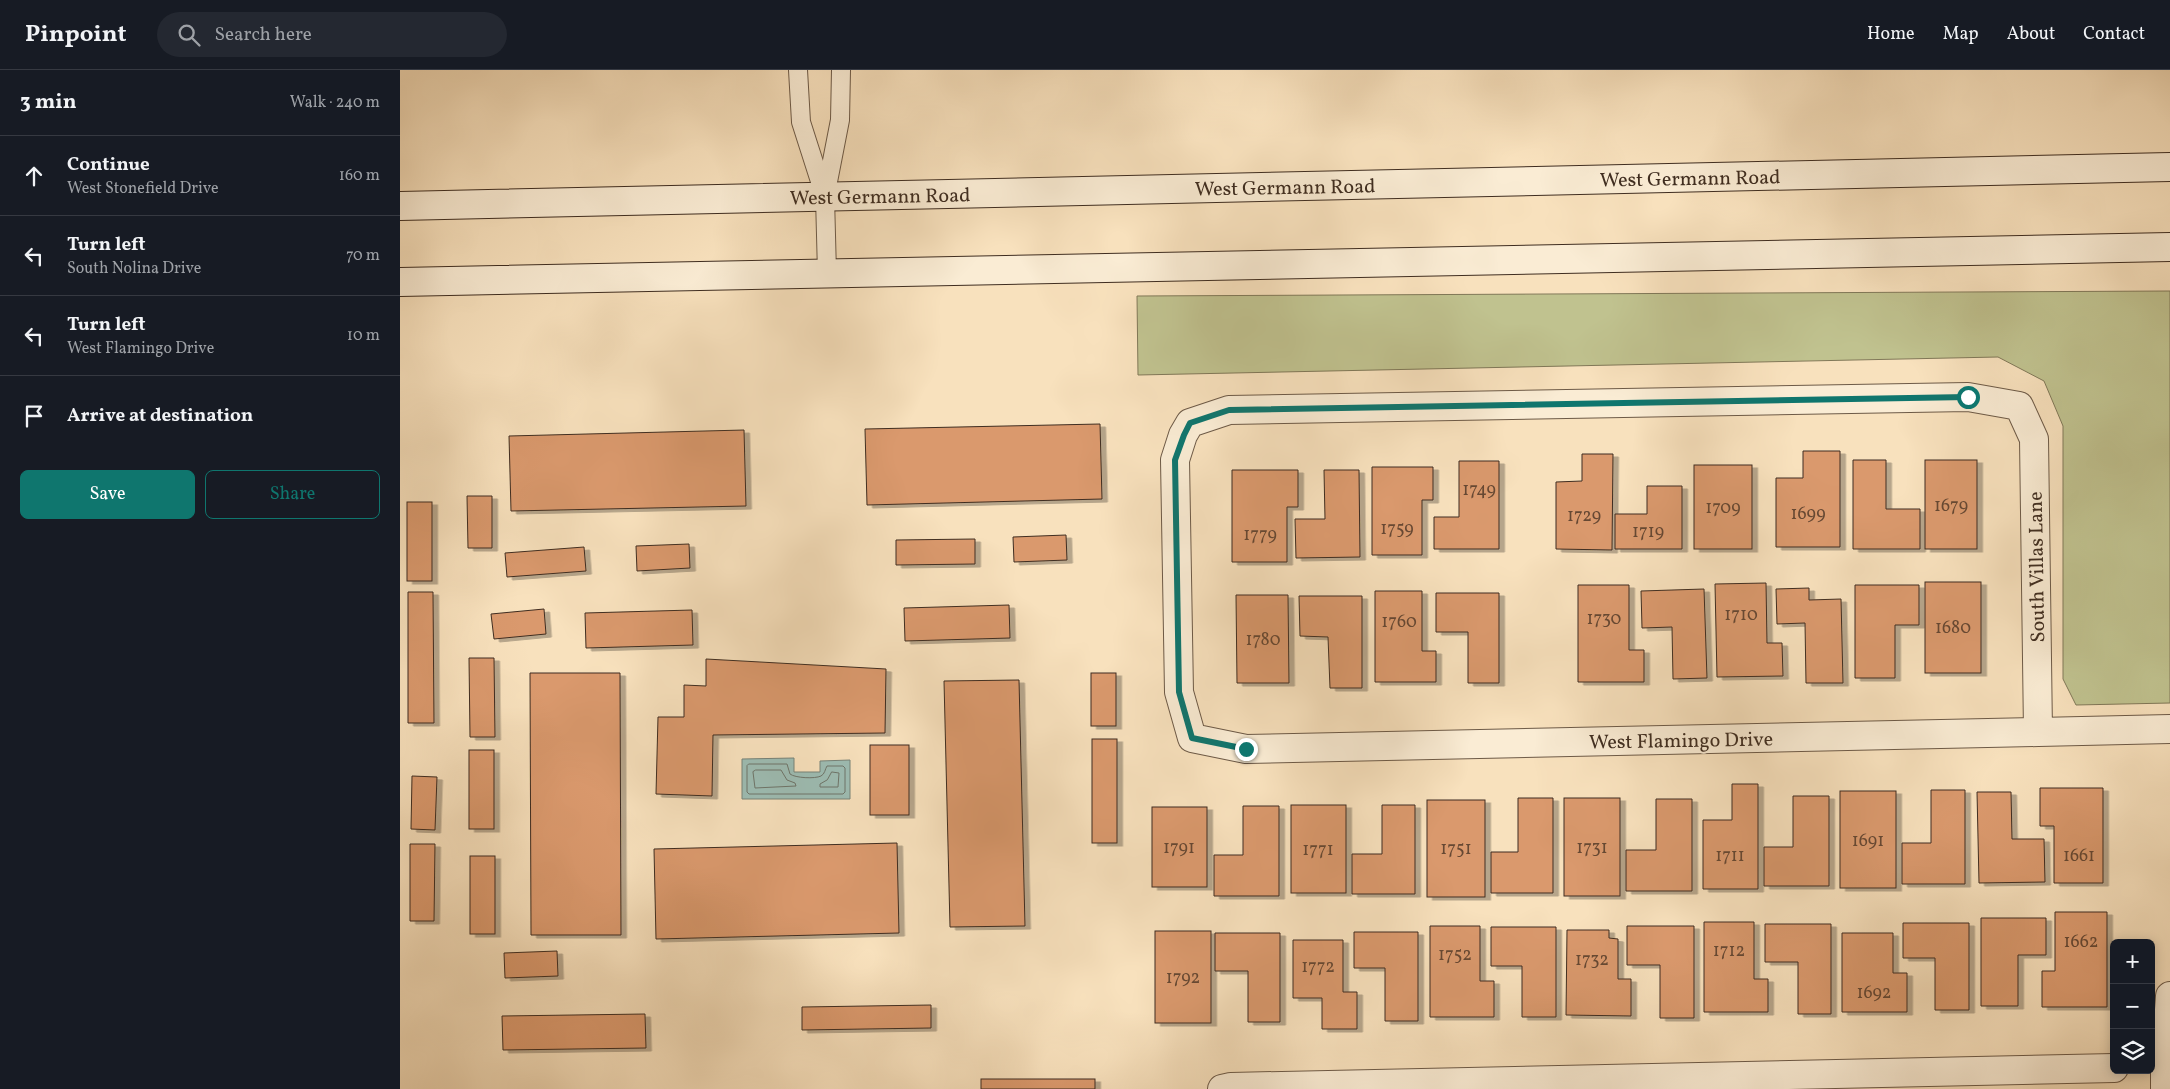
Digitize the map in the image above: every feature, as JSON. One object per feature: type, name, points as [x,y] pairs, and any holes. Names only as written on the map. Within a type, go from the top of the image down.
[{"type":"main road","name":"West Germann Road","points":[[400,206],[2170,166]]},
{"type":"main road","points":[[400,282],[2170,247]]},
{"type":"main road","name":"South Villas Lane","points":[[1192,738],[1179,692],[1175,460],[1190,423],[1229,410],[1968,397],[2019,406],[2034,439],[2038,732]]},
{"type":"main road","name":"West Flamingo Drive","points":[[1192,738],[1246,749],[2170,729]]},
{"type":"main road","points":[[2163,1072],[2170,996]]},
{"type":"main road","points":[[1222,1089],[1251,1086],[2110,1068]]},
{"type":"lane","points":[[798,70],[801,122],[825,197]]},
{"type":"lane","points":[[827,273],[825,197],[840,120],[840,70]]},
{"type":"green space","points":[[2170,291],[2170,703],[2076,705],[2063,679],[2063,426],[2044,381],[1998,357],[1138,375],[1137,296]]},
{"type":"water","points":[[794,758],[794,772],[820,772],[820,761],[850,760],[850,799],[742,799],[742,759]]},
{"type":"building","points":[[1100,424],[1102,499],[867,505],[865,429]]},
{"type":"building","points":[[744,430],[746,506],[511,511],[509,436]]},
{"type":"building","points":[[1803,451],[1840,451],[1840,547],[1776,547],[1776,478],[1803,478]]},
{"type":"building","points":[[1582,454],[1613,454],[1612,550],[1556,549],[1556,482],[1582,481]]},
{"type":"building","points":[[1853,460],[1886,460],[1886,509],[1920,509],[1920,549],[1853,549]]},
{"type":"building","points":[[1925,460],[1977,460],[1977,549],[1925,549]]},
{"type":"building","points":[[1459,461],[1499,461],[1499,549],[1434,549],[1434,517],[1459,517]]},
{"type":"building","points":[[1694,465],[1752,465],[1752,549],[1694,549]]},
{"type":"building","points":[[1372,467],[1433,467],[1433,500],[1422,500],[1422,555],[1372,555]]},
{"type":"building","points":[[1232,470],[1298,470],[1298,507],[1287,507],[1287,562],[1232,562]]},
{"type":"building","points":[[1324,470],[1359,470],[1360,557],[1296,558],[1295,519],[1325,519]]},
{"type":"building","points":[[1647,486],[1682,486],[1682,549],[1615,549],[1615,514],[1647,514]]},
{"type":"building","points":[[467,496],[492,496],[492,548],[468,548]]},
{"type":"building","points":[[407,502],[432,502],[432,581],[407,581]]},
{"type":"building","points":[[1066,535],[1067,560],[1014,562],[1013,537]]},
{"type":"building","points":[[975,539],[975,564],[896,565],[896,540]]},
{"type":"building","points":[[689,544],[690,568],[637,571],[636,546]]},
{"type":"building","points":[[584,547],[586,571],[507,577],[505,553]]},
{"type":"building","points":[[1925,582],[1981,582],[1981,673],[1925,673]]},
{"type":"building","points":[[1766,583],[1767,643],[1782,643],[1783,676],[1717,677],[1715,584]]},
{"type":"building","points":[[1578,585],[1629,585],[1629,650],[1644,650],[1644,682],[1578,682]]},
{"type":"building","points":[[1855,585],[1919,585],[1919,625],[1895,625],[1895,678],[1855,678]]},
{"type":"building","points":[[1809,588],[1809,600],[1841,599],[1843,683],[1806,683],[1805,623],[1777,624],[1776,589]]},
{"type":"building","points":[[1704,589],[1707,678],[1673,679],[1672,627],[1642,628],[1641,591]]},
{"type":"building","points":[[1375,591],[1422,591],[1422,651],[1436,651],[1436,682],[1375,682]]},
{"type":"building","points":[[408,592],[433,592],[434,723],[408,723]]},
{"type":"building","points":[[1436,593],[1499,593],[1499,683],[1468,683],[1468,632],[1436,632]]},
{"type":"building","points":[[1236,595],[1288,595],[1289,683],[1237,683]]},
{"type":"building","points":[[1299,596],[1362,596],[1362,688],[1330,688],[1328,637],[1300,636]]},
{"type":"building","points":[[1009,605],[1010,638],[905,641],[904,608]]},
{"type":"building","points":[[544,609],[546,634],[494,639],[491,614]]},
{"type":"building","points":[[692,610],[693,645],[586,648],[585,613]]},
{"type":"building","points":[[469,658],[494,658],[495,737],[470,737]]},
{"type":"building","points":[[706,659],[886,669],[885,733],[713,735],[712,796],[656,794],[658,717],[684,717],[684,685],[706,686]]},
{"type":"building","points":[[530,673],[620,673],[621,935],[531,935]]},
{"type":"building","points":[[1091,673],[1116,673],[1116,726],[1091,726]]},
{"type":"building","points":[[1019,680],[1025,926],[950,927],[944,681]]},
{"type":"building","points":[[1092,739],[1117,739],[1117,843],[1092,843]]},
{"type":"building","points":[[870,745],[909,745],[909,815],[870,815]]},
{"type":"building","points":[[469,750],[494,750],[494,829],[469,829]]},
{"type":"building","points":[[412,776],[437,777],[435,830],[411,829]]},
{"type":"building","points":[[1732,784],[1758,784],[1758,889],[1703,889],[1703,820],[1732,820]]},
{"type":"building","points":[[2040,788],[2103,788],[2103,883],[2054,883],[2054,826],[2040,826]]},
{"type":"building","points":[[1931,790],[1965,790],[1965,884],[1902,884],[1902,843],[1931,843]]},
{"type":"building","points":[[1840,791],[1896,791],[1896,888],[1840,888]]},
{"type":"building","points":[[1977,792],[2011,792],[2012,839],[2044,839],[2045,882],[1979,883]]},
{"type":"building","points":[[1793,796],[1829,796],[1829,886],[1764,886],[1764,847],[1793,847]]},
{"type":"building","points":[[1518,798],[1553,798],[1553,893],[1491,893],[1491,852],[1518,852]]},
{"type":"building","points":[[1564,798],[1620,798],[1620,896],[1564,896]]},
{"type":"building","points":[[1656,799],[1692,799],[1692,891],[1626,891],[1626,850],[1656,850]]},
{"type":"building","points":[[1427,800],[1485,800],[1485,897],[1427,897]]},
{"type":"building","points":[[1291,805],[1346,805],[1346,893],[1291,893]]},
{"type":"building","points":[[1382,805],[1415,805],[1415,894],[1352,894],[1352,854],[1382,854]]},
{"type":"building","points":[[1243,806],[1279,806],[1279,896],[1214,896],[1214,855],[1243,855]]},
{"type":"building","points":[[1152,807],[1207,807],[1207,887],[1152,887]]},
{"type":"building","points":[[897,843],[899,933],[656,939],[654,849]]},
{"type":"building","points":[[410,844],[435,844],[434,921],[410,921]]},
{"type":"building","points":[[470,856],[495,856],[495,934],[470,934]]},
{"type":"building","points":[[2055,912],[2107,912],[2107,1007],[2042,1007],[2042,971],[2055,971]]},
{"type":"building","points":[[1981,918],[2046,918],[2046,955],[2018,955],[2018,1006],[1981,1006]]},
{"type":"building","points":[[1704,922],[1754,922],[1754,979],[1768,979],[1768,1012],[1704,1012]]},
{"type":"building","points":[[1903,923],[1969,923],[1969,1010],[1935,1010],[1935,958],[1903,958]]},
{"type":"building","points":[[1765,924],[1831,924],[1831,1014],[1798,1014],[1798,962],[1765,962]]},
{"type":"building","points":[[1430,926],[1480,926],[1480,981],[1494,981],[1494,1017],[1430,1017]]},
{"type":"building","points":[[1627,926],[1694,926],[1694,1018],[1660,1018],[1660,965],[1627,965]]},
{"type":"building","points":[[1491,927],[1556,927],[1556,1017],[1522,1017],[1522,966],[1491,966]]},
{"type":"building","points":[[1567,930],[1609,930],[1609,938],[1618,939],[1618,979],[1631,979],[1631,1016],[1566,1015]]},
{"type":"building","points":[[1155,931],[1211,931],[1211,1023],[1155,1023]]},
{"type":"building","points":[[1354,932],[1418,932],[1418,1021],[1385,1021],[1385,968],[1354,968]]},
{"type":"building","points":[[1215,933],[1280,933],[1280,1022],[1248,1022],[1248,971],[1215,971]]},
{"type":"building","points":[[1842,933],[1893,933],[1893,973],[1907,973],[1907,1012],[1842,1012]]},
{"type":"building","points":[[1293,940],[1343,940],[1343,992],[1357,992],[1357,1029],[1322,1029],[1322,998],[1293,998]]},
{"type":"building","points":[[557,951],[558,976],[505,978],[504,953]]},
{"type":"building","points":[[931,1005],[931,1028],[802,1030],[802,1007]]},
{"type":"building","points":[[645,1014],[646,1048],[503,1050],[502,1016]]},
{"type":"building","points":[[981,1079],[1095,1079],[1095,1089],[981,1089]]},
{"type":"route","points":[[1246,749],[1192,738],[1179,692],[1175,460],[1190,423],[1229,410],[1968,397]]}]
